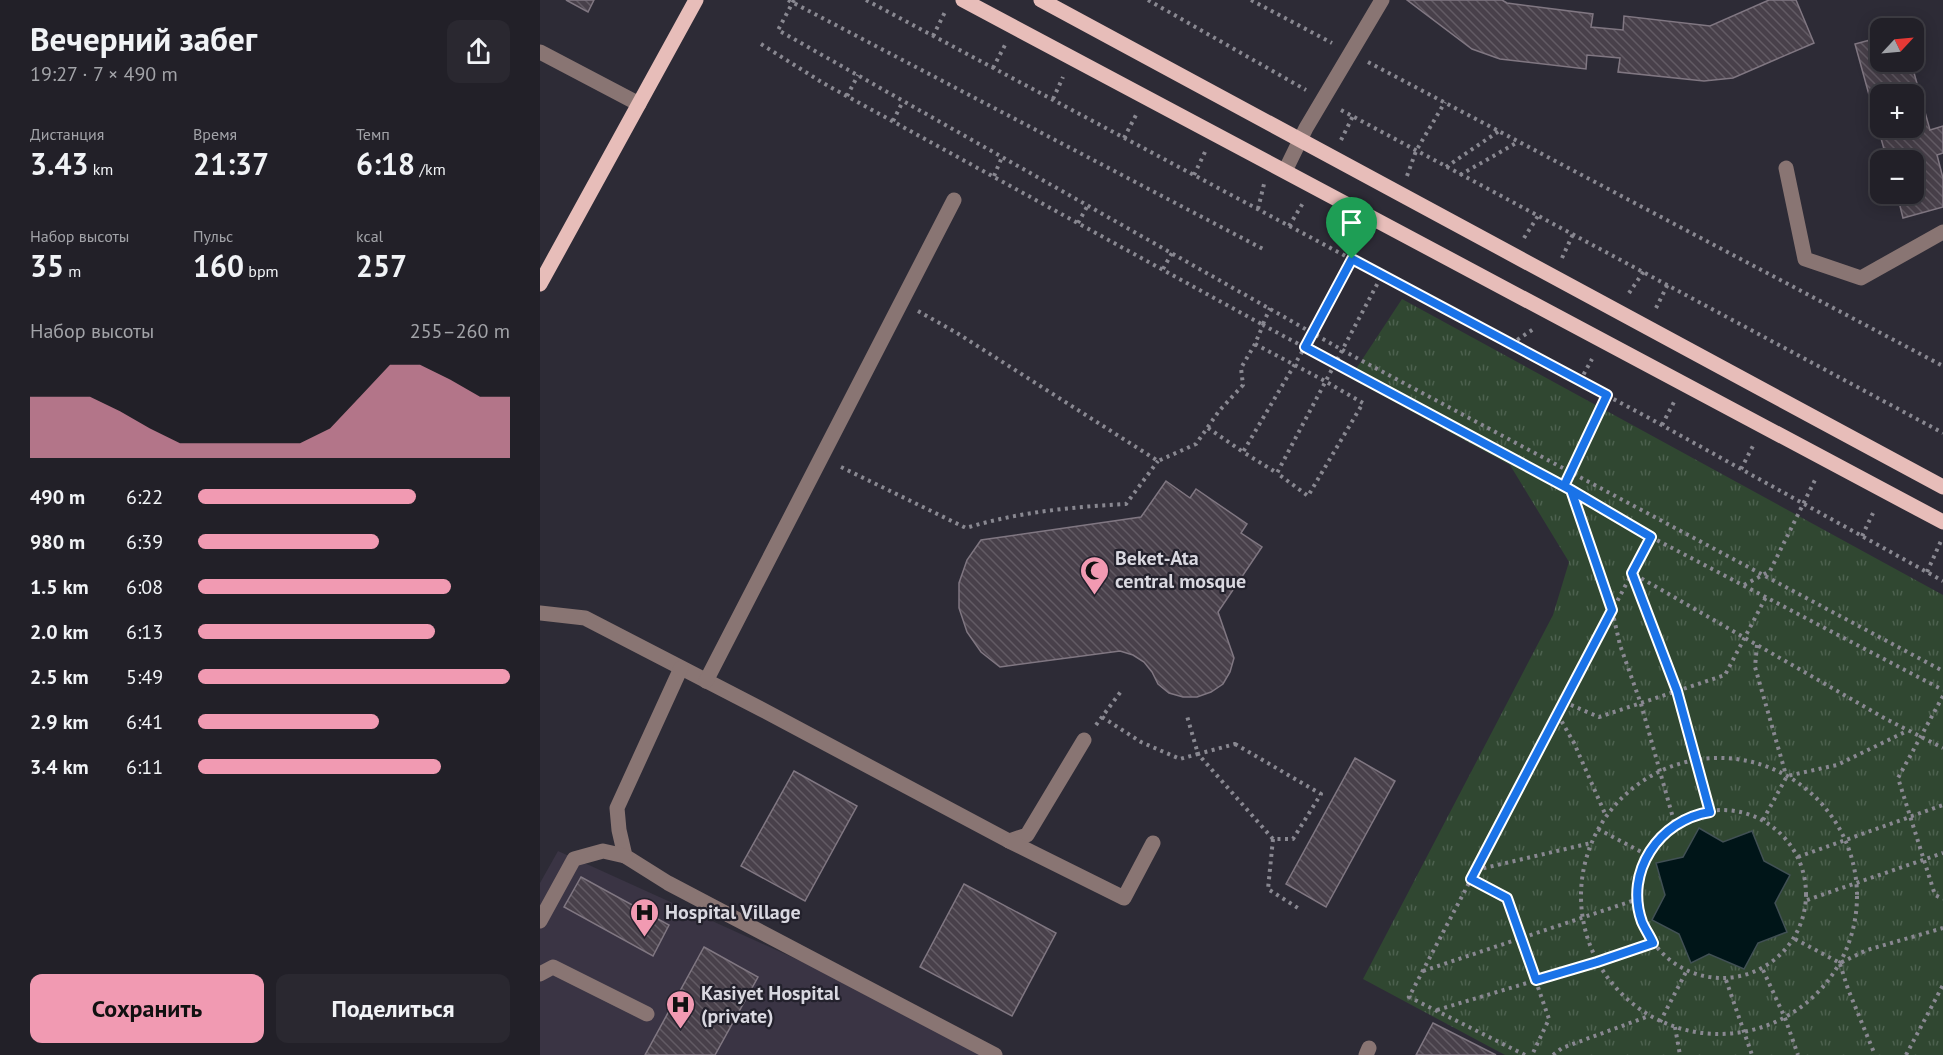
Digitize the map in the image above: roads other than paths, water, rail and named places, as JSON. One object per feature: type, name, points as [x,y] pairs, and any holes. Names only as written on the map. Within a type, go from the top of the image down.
[{"type":"main road","points":[[540,284],[696,0]]},
{"type":"main road","points":[[1041,0],[1943,487]]},
{"type":"main road","points":[[955,3],[1285,171],[1943,522]]},
{"type":"lane","points":[[1285,171],[1322,100],[1382,0]]},
{"type":"lane","points":[[540,52],[639,104]]},
{"type":"lane","points":[[1786,168],[1804,259],[1861,278],[1943,232]]},
{"type":"lane","points":[[706,681],[954,200]]},
{"type":"lane","points":[[540,613],[585,618],[1009,841],[1124,898],[1154,843]]},
{"type":"lane","points":[[625,856],[617,808],[681,668]]},
{"type":"lane","points":[[1009,841],[1027,835],[1084,740]]},
{"type":"lane","points":[[540,921],[574,859],[603,851],[625,856],[668,883],[995,1055]]},
{"type":"lane","points":[[540,974],[553,967],[647,1014]]},
{"type":"place","name":"Beket-Ata central mosque","points":[[1094,596]]},
{"type":"place","name":"Hospital Village","points":[[644,938]]},
{"type":"place","name":"Kasiyet Hospital (private)","points":[[680,1030]]}]
